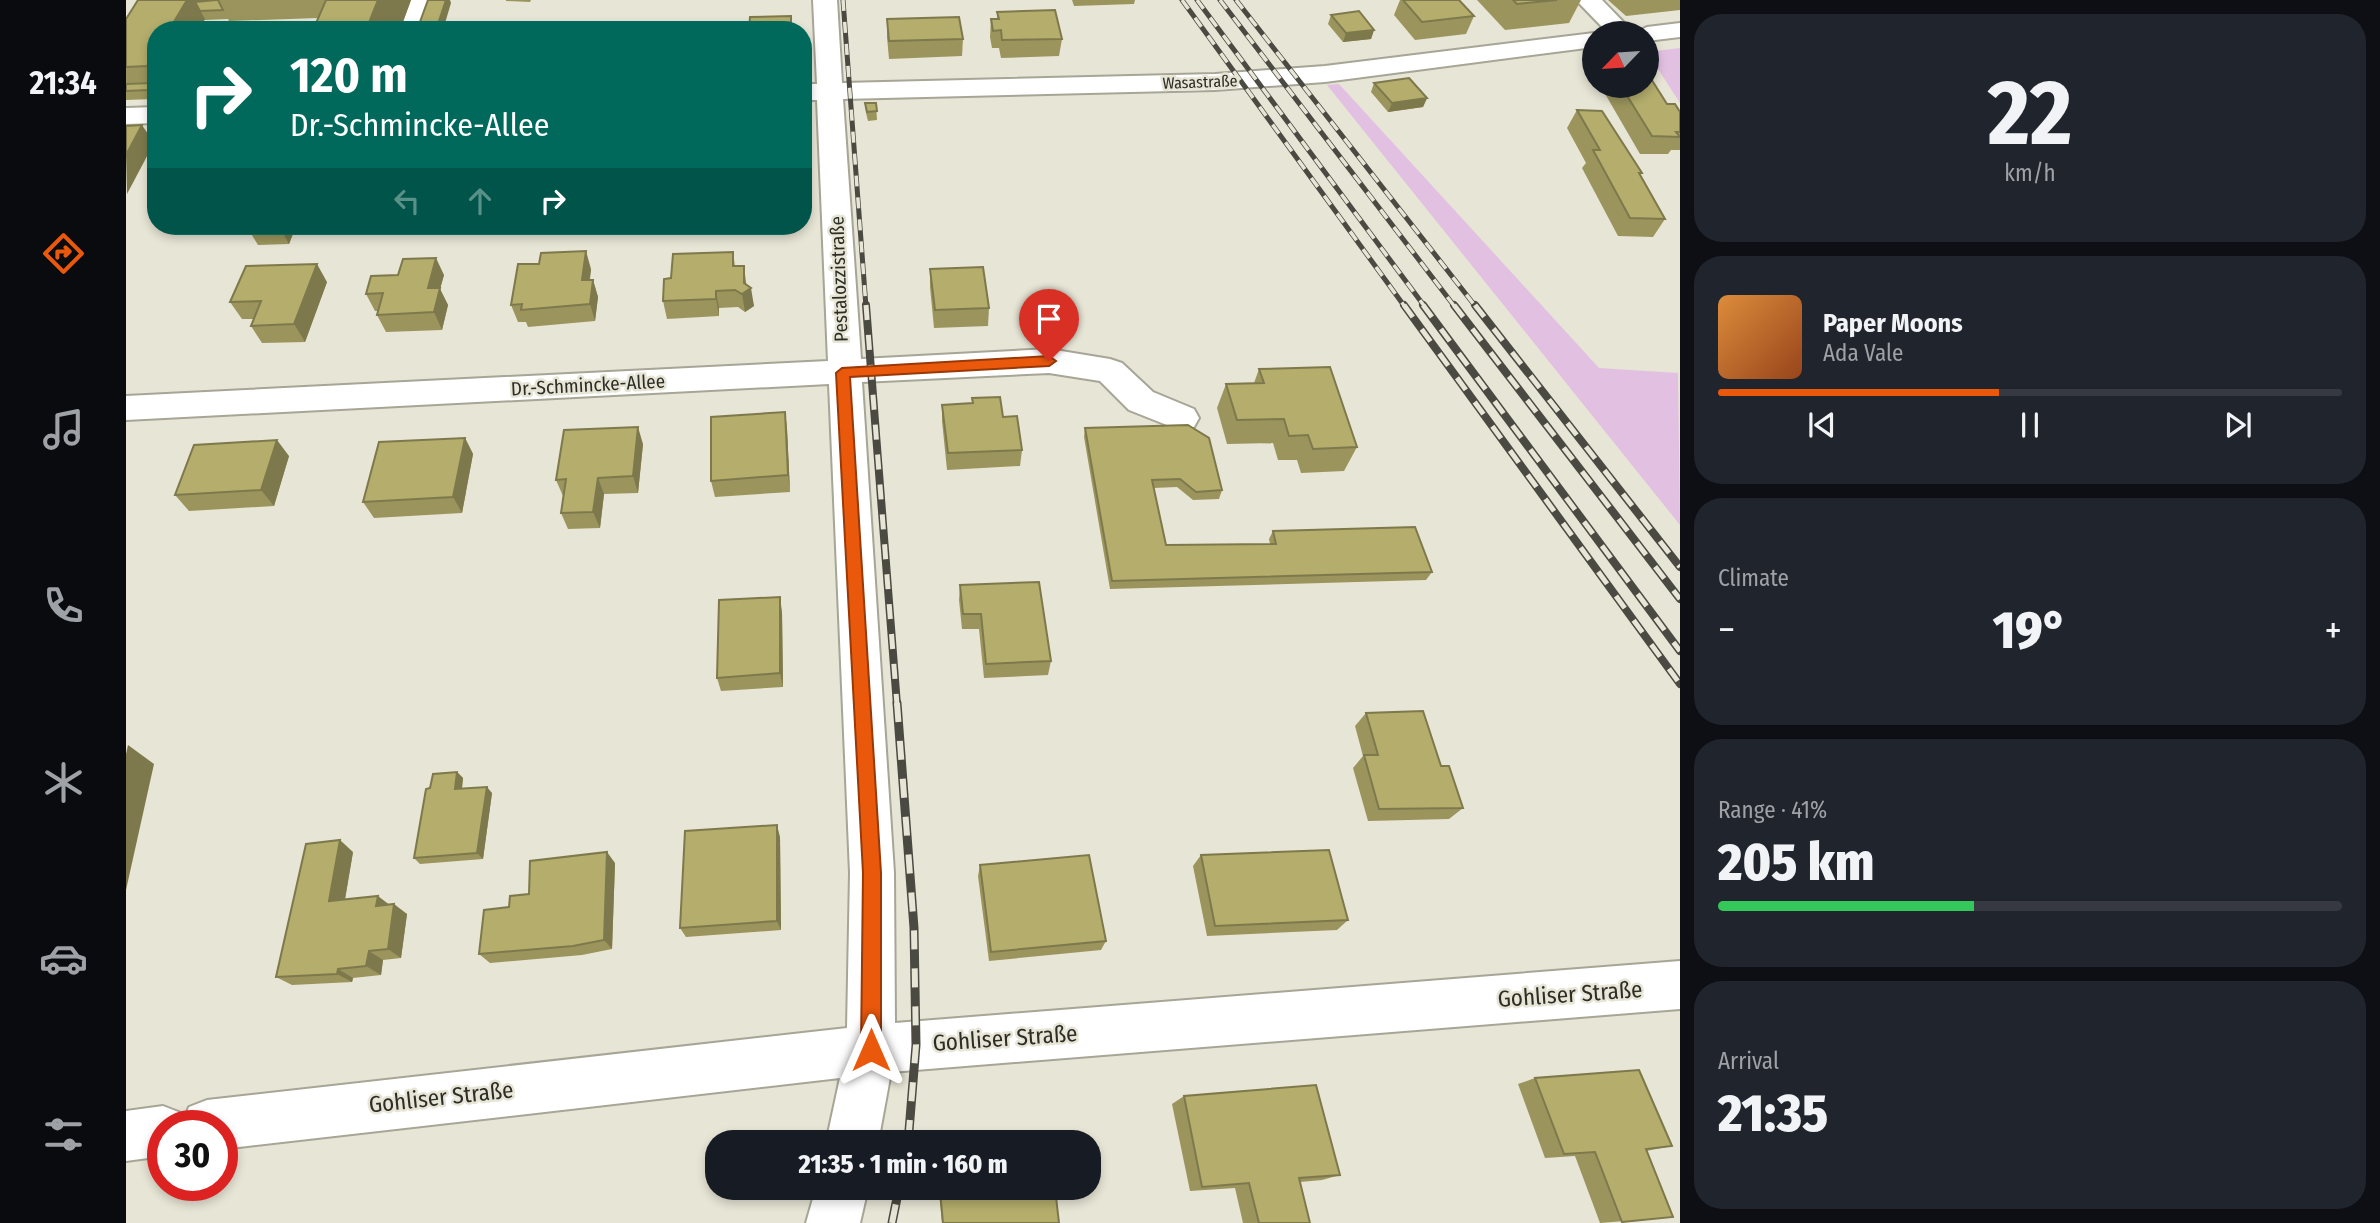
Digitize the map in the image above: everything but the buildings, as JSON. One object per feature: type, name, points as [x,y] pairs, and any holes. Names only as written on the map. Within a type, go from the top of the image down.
[{"type":"street","points":[[414,21],[422,0]]},
{"type":"street","name":"Pestalozzistraße","points":[[825,0],[817,92],[842,373],[872,873],[871,1050],[855,1130]]},
{"type":"street","points":[[1588,0],[1610,21]]},
{"type":"street","points":[[1659,33],[1680,30]]},
{"type":"street","name":"Wasastraße","points":[[817,92],[1215,82],[1325,74],[1582,42]]},
{"type":"street","points":[[126,116],[147,115]]},
{"type":"street","name":"Dr.-Schmincke-Allee","points":[[126,408],[1049,361],[1110,371],[1141,401],[1182,418]]},
{"type":"street","name":"Gohliser Straße","points":[[238,1121],[871,1050],[1680,985]]},
{"type":"street","points":[[126,1136],[147,1133]]},
{"type":"street","points":[[833,1223],[839,1200]]},
{"type":"shaded area","points":[[1680,48],[1680,103],[1659,71],[1659,51]]},
{"type":"shaded area","points":[[1339,84],[1599,368],[1678,373],[1680,525],[1327,85]]},
{"type":"railway","points":[[843,0],[866,307]]},
{"type":"railway","points":[[1182,0],[1405,307]]},
{"type":"railway","points":[[1197,0],[1425,307]]},
{"type":"railway","points":[[1220,0],[1455,307]]},
{"type":"railway","points":[[1236,0],[1476,307]]},
{"type":"railway","points":[[866,305],[897,705]]},
{"type":"railway","points":[[1404,305],[1680,684]]},
{"type":"railway","points":[[1423,305],[1680,651]]},
{"type":"railway","points":[[1454,305],[1680,599]]},
{"type":"railway","points":[[1475,305],[1680,567]]},
{"type":"railway","points":[[897,703],[914,928],[916,1045],[909,1130]]},
{"type":"railway","points":[[892,1223],[897,1200]]},
{"type":"route","points":[[871,1050],[872,873],[842,373],[1049,361]]}]
